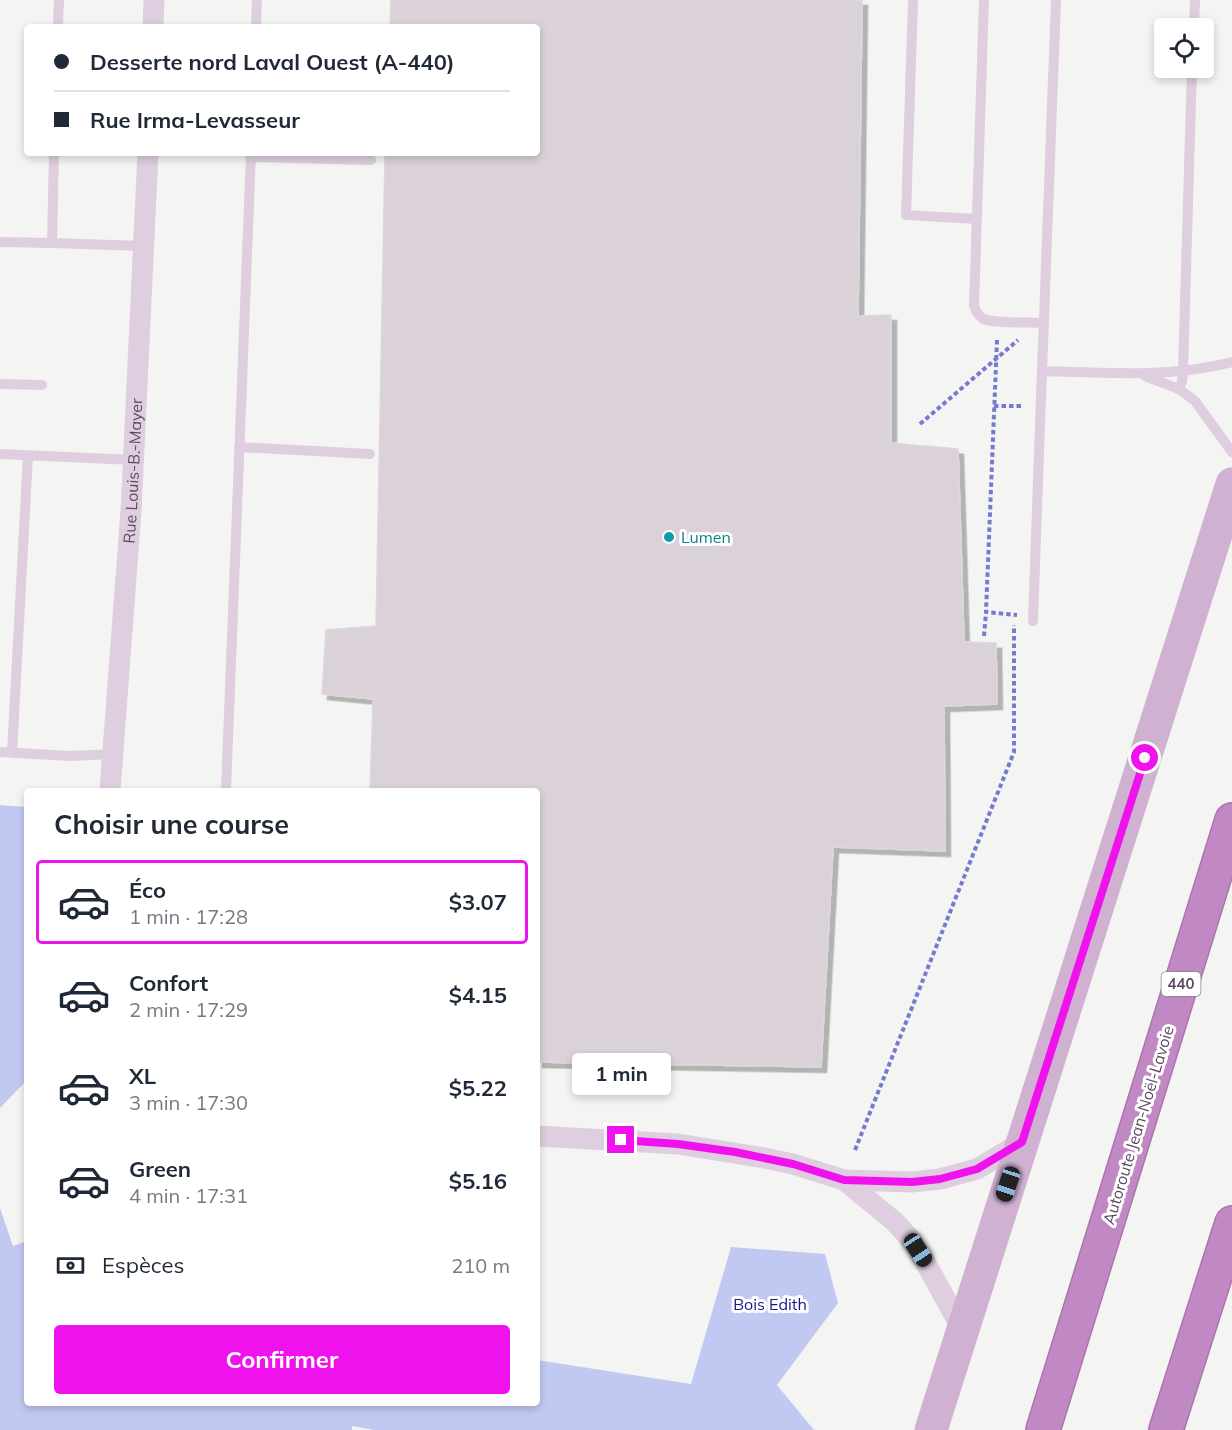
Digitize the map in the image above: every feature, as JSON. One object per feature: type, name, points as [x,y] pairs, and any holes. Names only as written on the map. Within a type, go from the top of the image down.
[{"type":"highway","name":"Autoroute Jean-Noël-Lavoie","points":[[1042,1430],[1232,820]]},
{"type":"highway","points":[[1166,1430],[1232,1223]]},
{"type":"highway","points":[[1173,1430],[1193,1350]]},
{"type":"main road","points":[[930,1430],[1232,484]]},
{"type":"street","points":[[153,24],[154,0]]},
{"type":"street","name":"Rue Louis-B.-Mayer","points":[[110,788],[134,460],[148,156]]},
{"type":"street","points":[[540,1136],[678,1144],[793,1164],[844,1180],[912,1182],[940,1179],[977,1169],[1022,1142]]},
{"type":"street","points":[[844,1180],[895,1222],[911,1240],[962,1329]]},
{"type":"lane","points":[[58,24],[59,0]]},
{"type":"lane","points":[[256,24],[257,0]]},
{"type":"lane","points":[[913,0],[906,215],[976,219]]},
{"type":"lane","points":[[984,0],[973,301],[976,312],[984,320],[1044,323]]},
{"type":"lane","points":[[1033,621],[1056,0]]},
{"type":"lane","points":[[1194,18],[1195,0]]},
{"type":"lane","points":[[1179,389],[1183,371],[1192,78]]},
{"type":"lane","points":[[52,243],[54,156]]},
{"type":"lane","points":[[226,788],[251,156]]},
{"type":"lane","points":[[275,156],[371,160]]},
{"type":"lane","points":[[0,242],[144,246]]},
{"type":"lane","points":[[1042,371],[1142,375],[1199,370],[1232,362]]},
{"type":"lane","points":[[1142,375],[1179,389],[1195,401],[1232,452]]},
{"type":"lane","points":[[0,384],[42,385]]},
{"type":"lane","points":[[239,447],[370,454]]},
{"type":"lane","points":[[0,454],[134,460]]},
{"type":"lane","points":[[12,753],[28,455]]},
{"type":"lane","points":[[0,752],[70,756],[113,754]]},
{"type":"path","points":[[984,636],[997,336]]},
{"type":"path","points":[[920,424],[1020,339]]},
{"type":"path","points":[[994,406],[1041,406]]},
{"type":"path","points":[[855,1150],[1014,752],[1014,615],[986,612]]},
{"type":"green space","points":[[0,805],[24,807],[24,1083],[0,1108]]},
{"type":"green space","name":"Bois Edith","points":[[0,1208],[13,1246],[24,1242],[24,1406],[540,1406],[540,1360],[691,1384],[731,1247],[825,1254],[838,1303],[777,1385],[814,1430],[374,1430],[352,1426],[352,1430],[0,1430]]},
{"type":"building","name":"Lumen","points":[[391,0],[862,0],[858,316],[891,315],[891,443],[958,449],[964,642],[996,643],[997,704],[944,706],[945,851],[833,847],[821,1067],[540,1062],[540,788],[370,788],[373,699],[322,694],[326,630],[376,626],[385,156],[540,156],[540,24],[390,24]]},
{"type":"place","name":"Lumen","points":[[669,537]]},
{"type":"route","points":[[621,1140],[678,1144],[735,1152],[793,1164],[844,1180],[912,1182],[940,1179],[977,1169],[1022,1142],[1145,758]]}]
